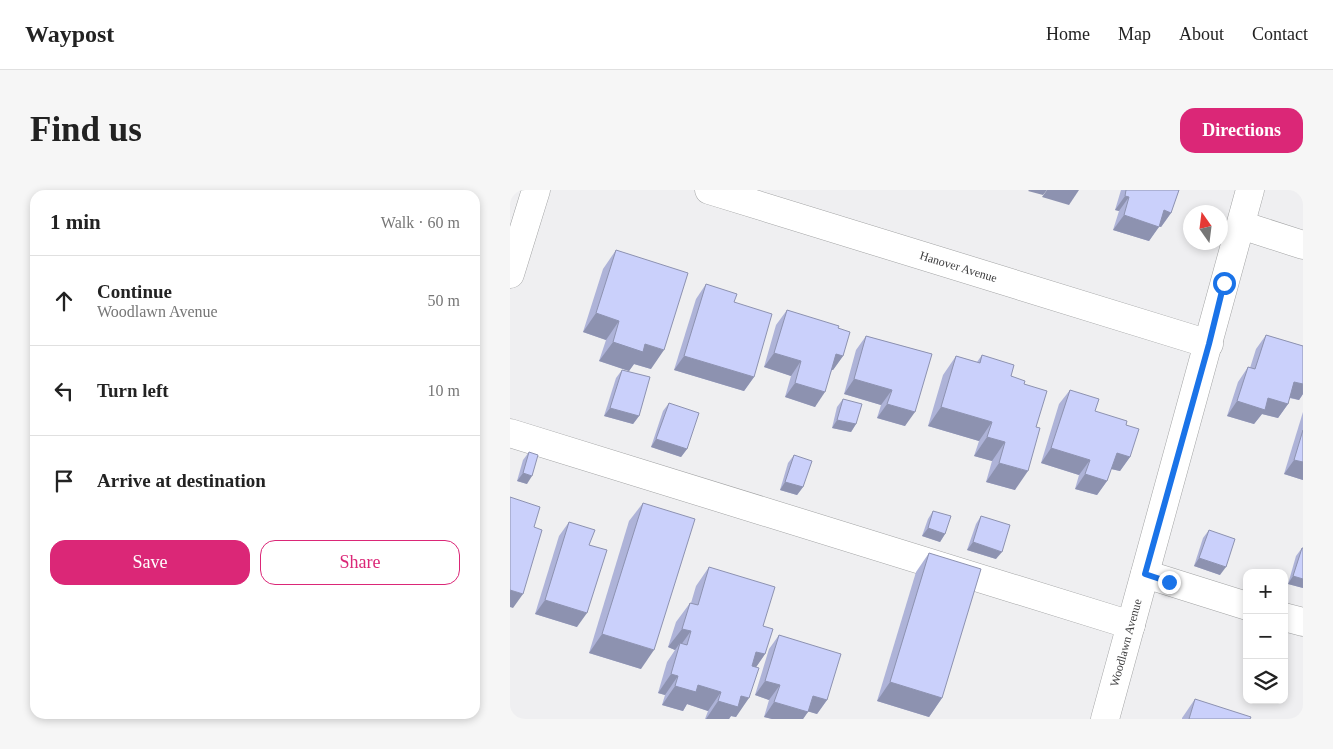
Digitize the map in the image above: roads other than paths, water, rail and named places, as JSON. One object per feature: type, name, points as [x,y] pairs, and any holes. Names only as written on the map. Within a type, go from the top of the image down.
[{"type":"street","points":[[510,274],[536,190]]},
{"type":"street","name":"Hanover Avenue","points":[[709,190],[1209,344]]},
{"type":"street","name":"Woodlawn Avenue","points":[[1105,719],[1250,190]]},
{"type":"street","points":[[1241,224],[1303,244]]},
{"type":"street","points":[[510,433],[1131,624]]},
{"type":"street","points":[[1145,574],[1243,605]]},
{"type":"street","points":[[1288,619],[1303,622]]}]
